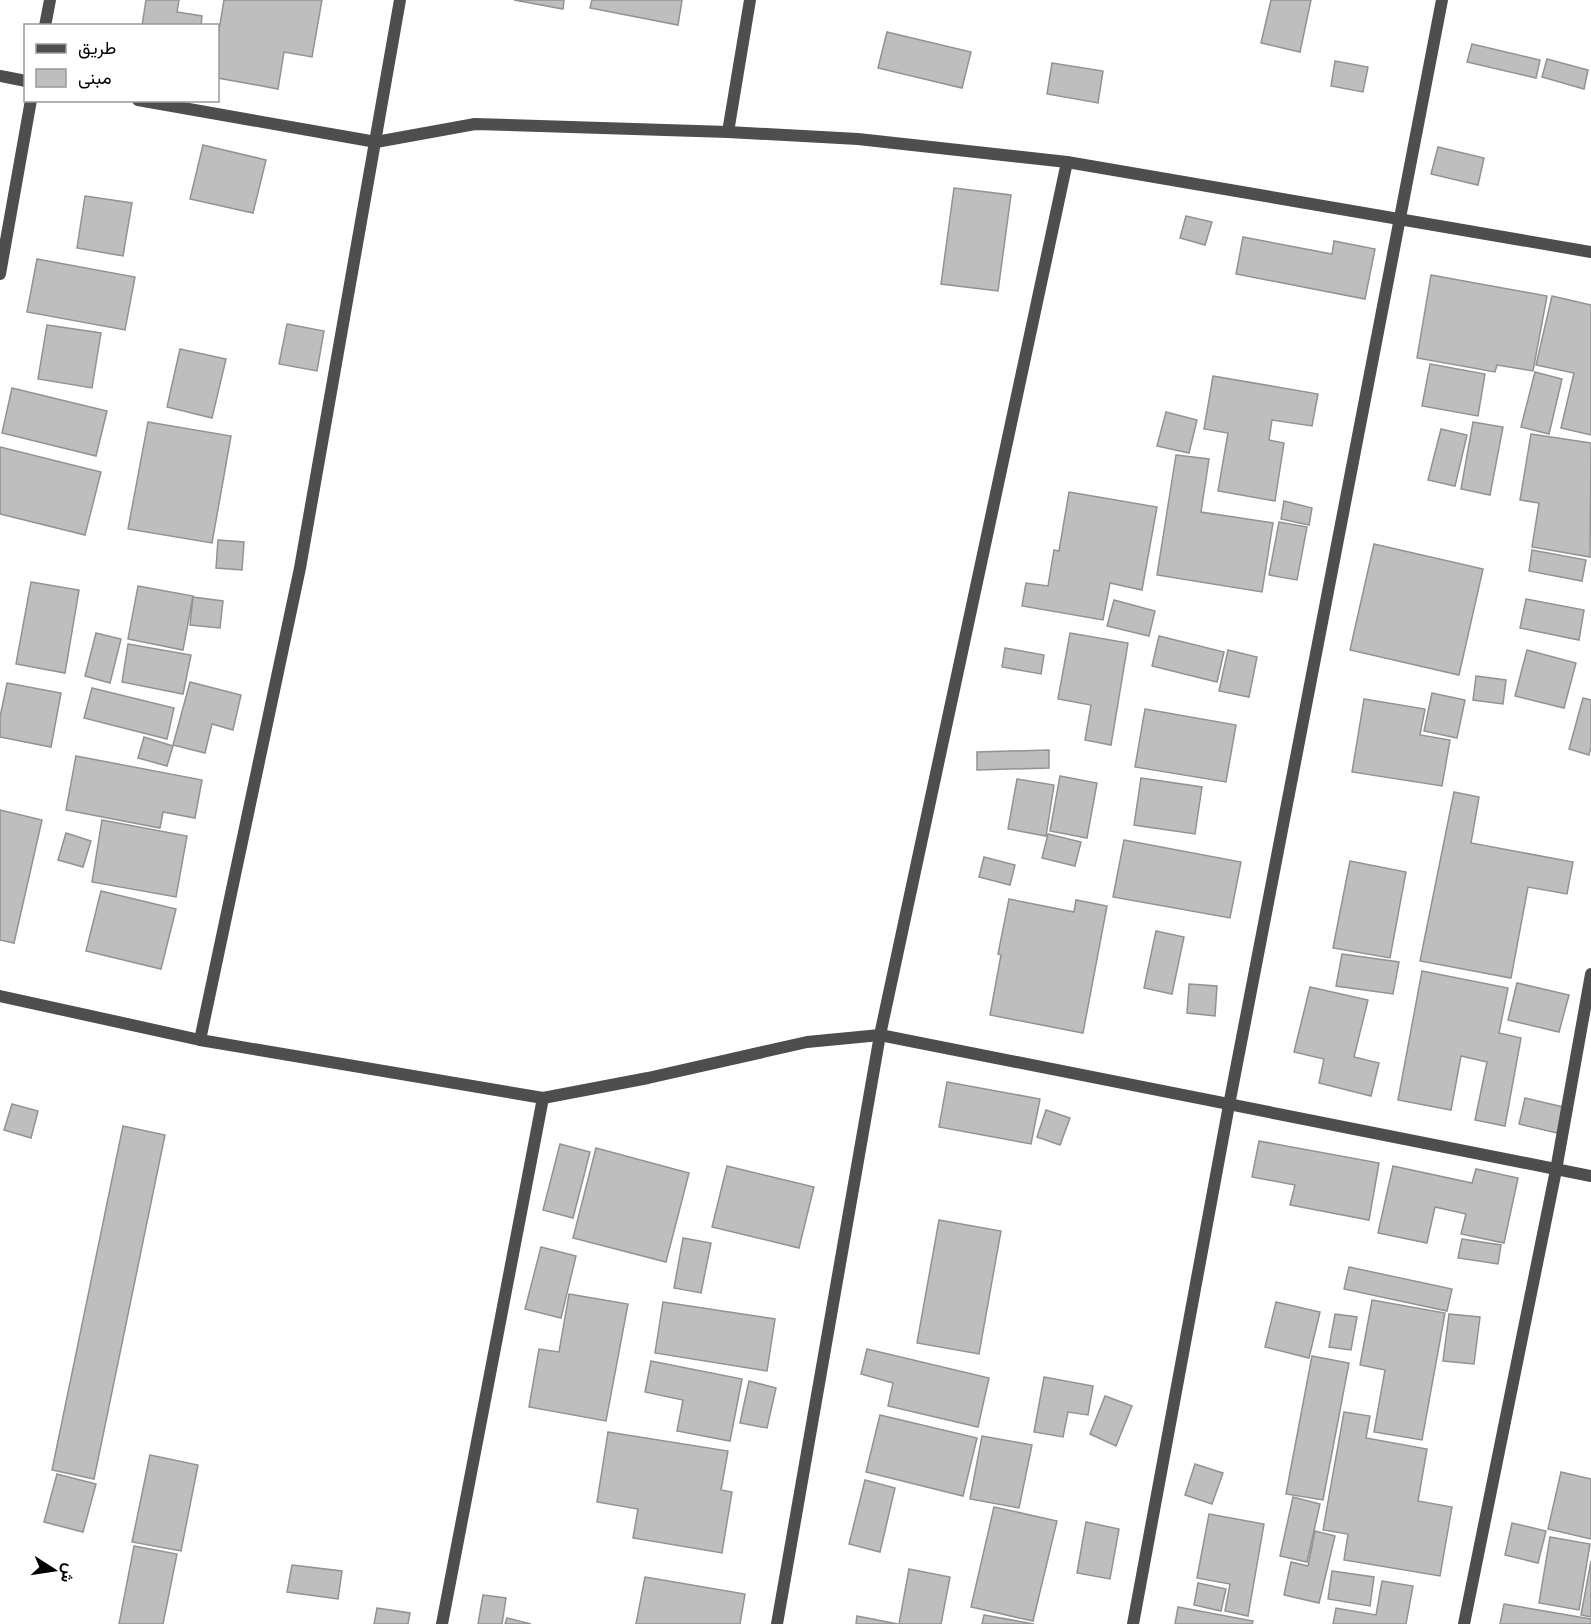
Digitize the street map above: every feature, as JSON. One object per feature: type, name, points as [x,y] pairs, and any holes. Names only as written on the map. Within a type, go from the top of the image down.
[{"type":"street","points":[[45,24],[50,0]]},
{"type":"street","points":[[200,1040],[300,568],[400,0]]},
{"type":"street","points":[[728,132],[750,0]]},
{"type":"street","points":[[1133,1624],[1229,1105],[1442,0]]},
{"type":"street","points":[[0,76],[24,81]]},
{"type":"street","points":[[0,274],[31,102]]},
{"type":"street","points":[[149,102],[376,142],[475,124],[728,132],[858,139],[1067,162],[1591,252]]},
{"type":"street","points":[[777,1624],[880,1035],[1067,162]]},
{"type":"street","points":[[1464,1624],[1556,1170],[1591,974]]},
{"type":"street","points":[[0,996],[200,1040],[543,1098],[648,1078],[807,1042],[880,1035],[1591,1176]]},
{"type":"street","points":[[442,1624],[543,1098]]},
{"type":"building","points":[[146,0],[179,0],[177,12],[202,16],[201,24],[142,24]]},
{"type":"building","points":[[224,0],[322,0],[312,57],[284,52],[278,89],[219,78],[219,30]]},
{"type":"building","points":[[514,0],[564,0],[563,9]]},
{"type":"building","points":[[592,0],[682,0],[678,25],[590,8]]},
{"type":"building","points":[[1271,0],[1311,0],[1300,52],[1261,43]]},
{"type":"building","points":[[887,32],[971,52],[962,88],[878,68]]},
{"type":"building","points":[[1472,44],[1540,60],[1536,78],[1467,62]]},
{"type":"building","points":[[1547,59],[1588,70],[1584,89],[1542,77]]},
{"type":"building","points":[[1335,61],[1368,67],[1363,92],[1331,86]]},
{"type":"building","points":[[1052,63],[1103,71],[1098,103],[1047,94]]},
{"type":"building","points":[[203,145],[266,160],[253,213],[190,199]]},
{"type":"building","points":[[1438,147],[1484,158],[1478,185],[1431,174]]},
{"type":"building","points":[[954,188],[1011,195],[998,291],[941,284]]},
{"type":"building","points":[[85,196],[132,203],[123,256],[77,248]]},
{"type":"building","points":[[1186,216],[1212,222],[1205,245],[1180,238]]},
{"type":"building","points":[[1243,237],[1332,254],[1334,241],[1375,249],[1365,299],[1236,274]]},
{"type":"building","points":[[37,259],[135,277],[125,330],[27,312]]},
{"type":"building","points":[[1431,275],[1547,296],[1533,371],[1497,365],[1495,372],[1417,358]]},
{"type":"building","points":[[1552,296],[1591,305],[1591,435],[1561,428],[1574,373],[1536,365]]},
{"type":"building","points":[[287,324],[324,331],[317,371],[279,364]]},
{"type":"building","points":[[47,325],[101,333],[92,388],[38,379]]},
{"type":"building","points":[[180,349],[226,359],[212,418],[167,407]]},
{"type":"building","points":[[1430,364],[1485,374],[1478,416],[1422,406]]},
{"type":"building","points":[[1535,372],[1562,379],[1549,434],[1521,427]]},
{"type":"building","points":[[1213,376],[1318,394],[1312,426],[1272,420],[1269,440],[1284,443],[1275,501],[1218,491],[1228,433],[1204,429]]},
{"type":"building","points":[[12,388],[107,411],[96,456],[2,433]]},
{"type":"building","points":[[1166,412],[1197,420],[1189,453],[1157,446]]},
{"type":"building","points":[[148,422],[231,436],[212,543],[128,529]]},
{"type":"building","points":[[1473,422],[1503,427],[1490,495],[1461,489]]},
{"type":"building","points":[[1441,429],[1467,435],[1455,486],[1428,480]]},
{"type":"building","points":[[1531,434],[1591,443],[1590,557],[1532,547],[1539,503],[1520,500]]},
{"type":"building","points":[[0,447],[101,472],[85,535],[0,514]]},
{"type":"building","points":[[1176,455],[1209,459],[1201,512],[1273,523],[1262,592],[1157,575]]},
{"type":"building","points":[[1069,492],[1157,507],[1142,590],[1110,583],[1103,620],[1022,606],[1026,583],[1048,586],[1054,550],[1059,551]]},
{"type":"building","points":[[1284,501],[1312,508],[1309,525],[1281,519]]},
{"type":"building","points":[[1279,522],[1307,527],[1297,580],[1269,575]]},
{"type":"building","points":[[218,540],[244,542],[242,570],[216,568]]},
{"type":"building","points":[[1374,544],[1483,569],[1459,675],[1350,650]]},
{"type":"building","points":[[1532,550],[1586,560],[1582,581],[1529,571]]},
{"type":"building","points":[[31,582],[79,590],[65,673],[16,664]]},
{"type":"building","points":[[138,586],[193,596],[183,650],[128,639]]},
{"type":"building","points":[[193,597],[223,601],[220,628],[190,625]]},
{"type":"building","points":[[1526,599],[1584,610],[1579,640],[1520,628]]},
{"type":"building","points":[[1114,600],[1155,611],[1149,636],[1107,626]]},
{"type":"building","points":[[96,633],[121,639],[110,683],[85,676]]},
{"type":"building","points":[[1070,633],[1128,643],[1111,745],[1085,740],[1091,705],[1058,699]]},
{"type":"building","points":[[1159,636],[1224,652],[1217,682],[1152,666]]},
{"type":"building","points":[[128,644],[191,655],[183,694],[122,682]]},
{"type":"building","points":[[1005,648],[1044,655],[1041,674],[1002,667]]},
{"type":"building","points":[[1228,650],[1257,657],[1249,697],[1219,691]]},
{"type":"building","points":[[1527,650],[1576,663],[1564,708],[1515,696]]},
{"type":"building","points":[[1476,676],[1506,680],[1503,704],[1473,700]]},
{"type":"building","points":[[190,682],[241,695],[233,730],[212,724],[205,753],[173,745]]},
{"type":"building","points":[[7,683],[61,693],[51,747],[0,737],[0,717]]},
{"type":"building","points":[[92,688],[174,708],[167,739],[84,718]]},
{"type":"building","points":[[1432,693],[1465,700],[1457,738],[1424,731]]},
{"type":"building","points":[[1583,698],[1591,700],[1589,755],[1569,749]]},
{"type":"building","points":[[1364,699],[1425,709],[1420,735],[1450,740],[1442,786],[1352,772]]},
{"type":"building","points":[[1145,709],[1236,725],[1226,782],[1135,767]]},
{"type":"building","points":[[144,737],[173,746],[167,766],[138,758]]},
{"type":"building","points":[[1049,750],[1049,768],[977,770],[977,752]]},
{"type":"building","points":[[76,756],[202,780],[195,818],[163,812],[160,828],[66,810]]},
{"type":"building","points":[[1060,776],[1097,783],[1087,838],[1050,831]]},
{"type":"building","points":[[1141,778],[1202,787],[1195,834],[1134,825]]},
{"type":"building","points":[[1017,779],[1054,785],[1046,836],[1008,829]]},
{"type":"building","points":[[1454,792],[1479,797],[1471,843],[1573,862],[1567,894],[1528,887],[1511,978],[1420,961]]},
{"type":"building","points":[[0,810],[42,820],[14,943],[0,940]]},
{"type":"building","points":[[102,820],[187,836],[176,897],[92,882]]},
{"type":"building","points":[[66,833],[91,841],[83,867],[58,860]]},
{"type":"building","points":[[1048,834],[1081,842],[1075,866],[1042,858]]},
{"type":"building","points":[[1124,840],[1241,862],[1230,918],[1113,897]]},
{"type":"building","points":[[984,857],[1015,865],[1010,885],[979,877]]},
{"type":"building","points":[[1350,861],[1406,872],[1390,958],[1333,948]]},
{"type":"building","points":[[101,891],[176,909],[161,969],[86,951]]},
{"type":"building","points":[[1009,899],[1074,912],[1076,900],[1107,906],[1083,1033],[990,1015],[1001,955],[998,954]]},
{"type":"building","points":[[1156,931],[1184,937],[1172,994],[1144,988]]},
{"type":"building","points":[[1342,954],[1399,962],[1393,994],[1336,986]]},
{"type":"building","points":[[1422,971],[1508,988],[1499,1033],[1521,1038],[1505,1126],[1475,1120],[1487,1062],[1461,1056],[1451,1110],[1398,1100]]},
{"type":"building","points":[[1517,983],[1569,995],[1559,1032],[1508,1020]]},
{"type":"building","points":[[1189,984],[1217,986],[1215,1016],[1187,1013]]},
{"type":"building","points":[[1310,987],[1368,1000],[1354,1057],[1379,1063],[1371,1096],[1319,1083],[1324,1059],[1294,1052]]},
{"type":"building","points":[[947,1082],[1040,1099],[1031,1144],[939,1127]]},
{"type":"building","points":[[1525,1098],[1572,1109],[1566,1135],[1519,1124]]},
{"type":"building","points":[[12,1104],[38,1111],[31,1138],[4,1130]]},
{"type":"building","points":[[1046,1110],[1070,1118],[1060,1145],[1037,1137]]},
{"type":"building","points":[[123,1126],[165,1135],[94,1479],[52,1470]]},
{"type":"building","points":[[1259,1141],[1379,1163],[1369,1220],[1290,1205],[1295,1185],[1252,1177]]},
{"type":"building","points":[[560,1144],[590,1152],[573,1218],[543,1210]]},
{"type":"building","points":[[596,1148],[689,1173],[666,1262],[573,1238]]},
{"type":"building","points":[[727,1166],[814,1187],[799,1248],[712,1227]]},
{"type":"building","points":[[1393,1166],[1472,1183],[1476,1169],[1518,1178],[1504,1243],[1461,1234],[1466,1214],[1435,1207],[1427,1243],[1378,1233]]},
{"type":"building","points":[[939,1220],[1001,1231],[979,1354],[917,1343]]},
{"type":"building","points":[[683,1238],[711,1243],[701,1293],[674,1288]]},
{"type":"building","points":[[1462,1239],[1501,1245],[1498,1264],[1458,1258]]},
{"type":"building","points":[[541,1247],[576,1256],[561,1318],[525,1309]]},
{"type":"building","points":[[1349,1267],[1452,1289],[1447,1311],[1344,1289]]},
{"type":"building","points":[[569,1294],[628,1304],[606,1421],[529,1407],[539,1349],[559,1352]]},
{"type":"building","points":[[1372,1300],[1445,1313],[1422,1440],[1374,1432],[1385,1370],[1360,1365]]},
{"type":"building","points":[[663,1302],[775,1319],[767,1371],[655,1353]]},
{"type":"building","points":[[1276,1302],[1320,1312],[1309,1358],[1265,1347]]},
{"type":"building","points":[[1335,1314],[1357,1317],[1351,1350],[1329,1347]]},
{"type":"building","points":[[1449,1314],[1480,1317],[1474,1364],[1443,1361]]},
{"type":"building","points":[[867,1349],[989,1378],[978,1427],[888,1406],[893,1383],[861,1374]]},
{"type":"building","points":[[1312,1356],[1349,1363],[1323,1500],[1286,1494]]},
{"type":"building","points":[[651,1361],[742,1379],[730,1441],[677,1431],[683,1400],[645,1392]]},
{"type":"building","points":[[1044,1377],[1093,1386],[1088,1415],[1068,1412],[1063,1437],[1034,1432]]},
{"type":"building","points":[[749,1381],[776,1388],[767,1428],[740,1423]]},
{"type":"building","points":[[1105,1396],[1132,1406],[1116,1446],[1090,1434]]},
{"type":"building","points":[[1344,1412],[1370,1416],[1366,1438],[1427,1449],[1418,1501],[1452,1507],[1440,1576],[1344,1560],[1348,1534],[1323,1530]]},
{"type":"building","points":[[880,1415],[977,1438],[963,1496],[866,1472]]},
{"type":"building","points":[[608,1432],[728,1451],[721,1490],[732,1492],[722,1553],[633,1538],[638,1509],[597,1502]]},
{"type":"building","points":[[982,1436],[1032,1445],[1019,1508],[970,1499]]},
{"type":"building","points":[[150,1455],[198,1465],[181,1551],[132,1542]]},
{"type":"building","points":[[1195,1464],[1223,1473],[1212,1504],[1185,1495]]},
{"type":"building","points":[[1561,1472],[1591,1479],[1591,1539],[1548,1529]]},
{"type":"building","points":[[57,1474],[96,1484],[83,1532],[44,1522]]},
{"type":"building","points":[[865,1480],[895,1488],[880,1552],[849,1544]]},
{"type":"building","points":[[1293,1497],[1320,1504],[1307,1562],[1280,1556]]},
{"type":"building","points":[[994,1507],[1057,1521],[1033,1621],[971,1607]]},
{"type":"building","points":[[1209,1514],[1264,1524],[1248,1616],[1225,1611],[1230,1584],[1197,1578]]},
{"type":"building","points":[[1086,1522],[1119,1529],[1110,1579],[1077,1573]]},
{"type":"building","points":[[1512,1523],[1546,1531],[1538,1563],[1505,1555]]},
{"type":"building","points":[[1315,1531],[1335,1536],[1319,1603],[1284,1595],[1291,1562],[1308,1566]]},
{"type":"building","points":[[1550,1537],[1590,1544],[1579,1610],[1539,1603]]},
{"type":"building","points":[[134,1546],[177,1554],[163,1624],[119,1624]]},
{"type":"building","points":[[1591,1561],[1591,1617],[1581,1615]]},
{"type":"building","points":[[292,1565],[342,1571],[338,1599],[287,1592]]},
{"type":"building","points":[[909,1569],[950,1577],[941,1624],[899,1624]]},
{"type":"building","points":[[1332,1571],[1374,1577],[1370,1606],[1328,1599]]},
{"type":"building","points":[[645,1577],[745,1594],[740,1624],[636,1624]]},
{"type":"building","points":[[1382,1581],[1413,1586],[1406,1624],[1333,1624],[1336,1608],[1376,1615]]},
{"type":"building","points":[[1198,1583],[1226,1589],[1221,1611],[1194,1605]]},
{"type":"building","points":[[483,1595],[506,1598],[502,1624],[478,1624]]},
{"type":"building","points":[[1504,1604],[1591,1619],[1591,1624],[1500,1624]]},
{"type":"building","points":[[1178,1607],[1253,1621],[1252,1624],[1175,1624]]},
{"type":"building","points":[[377,1608],[410,1613],[408,1624],[374,1624]]},
{"type":"building","points":[[984,1615],[1034,1624],[982,1624]]},
{"type":"building","points":[[857,1616],[898,1624],[856,1624]]},
{"type":"building","points":[[507,1618],[531,1624],[505,1624]]}]
